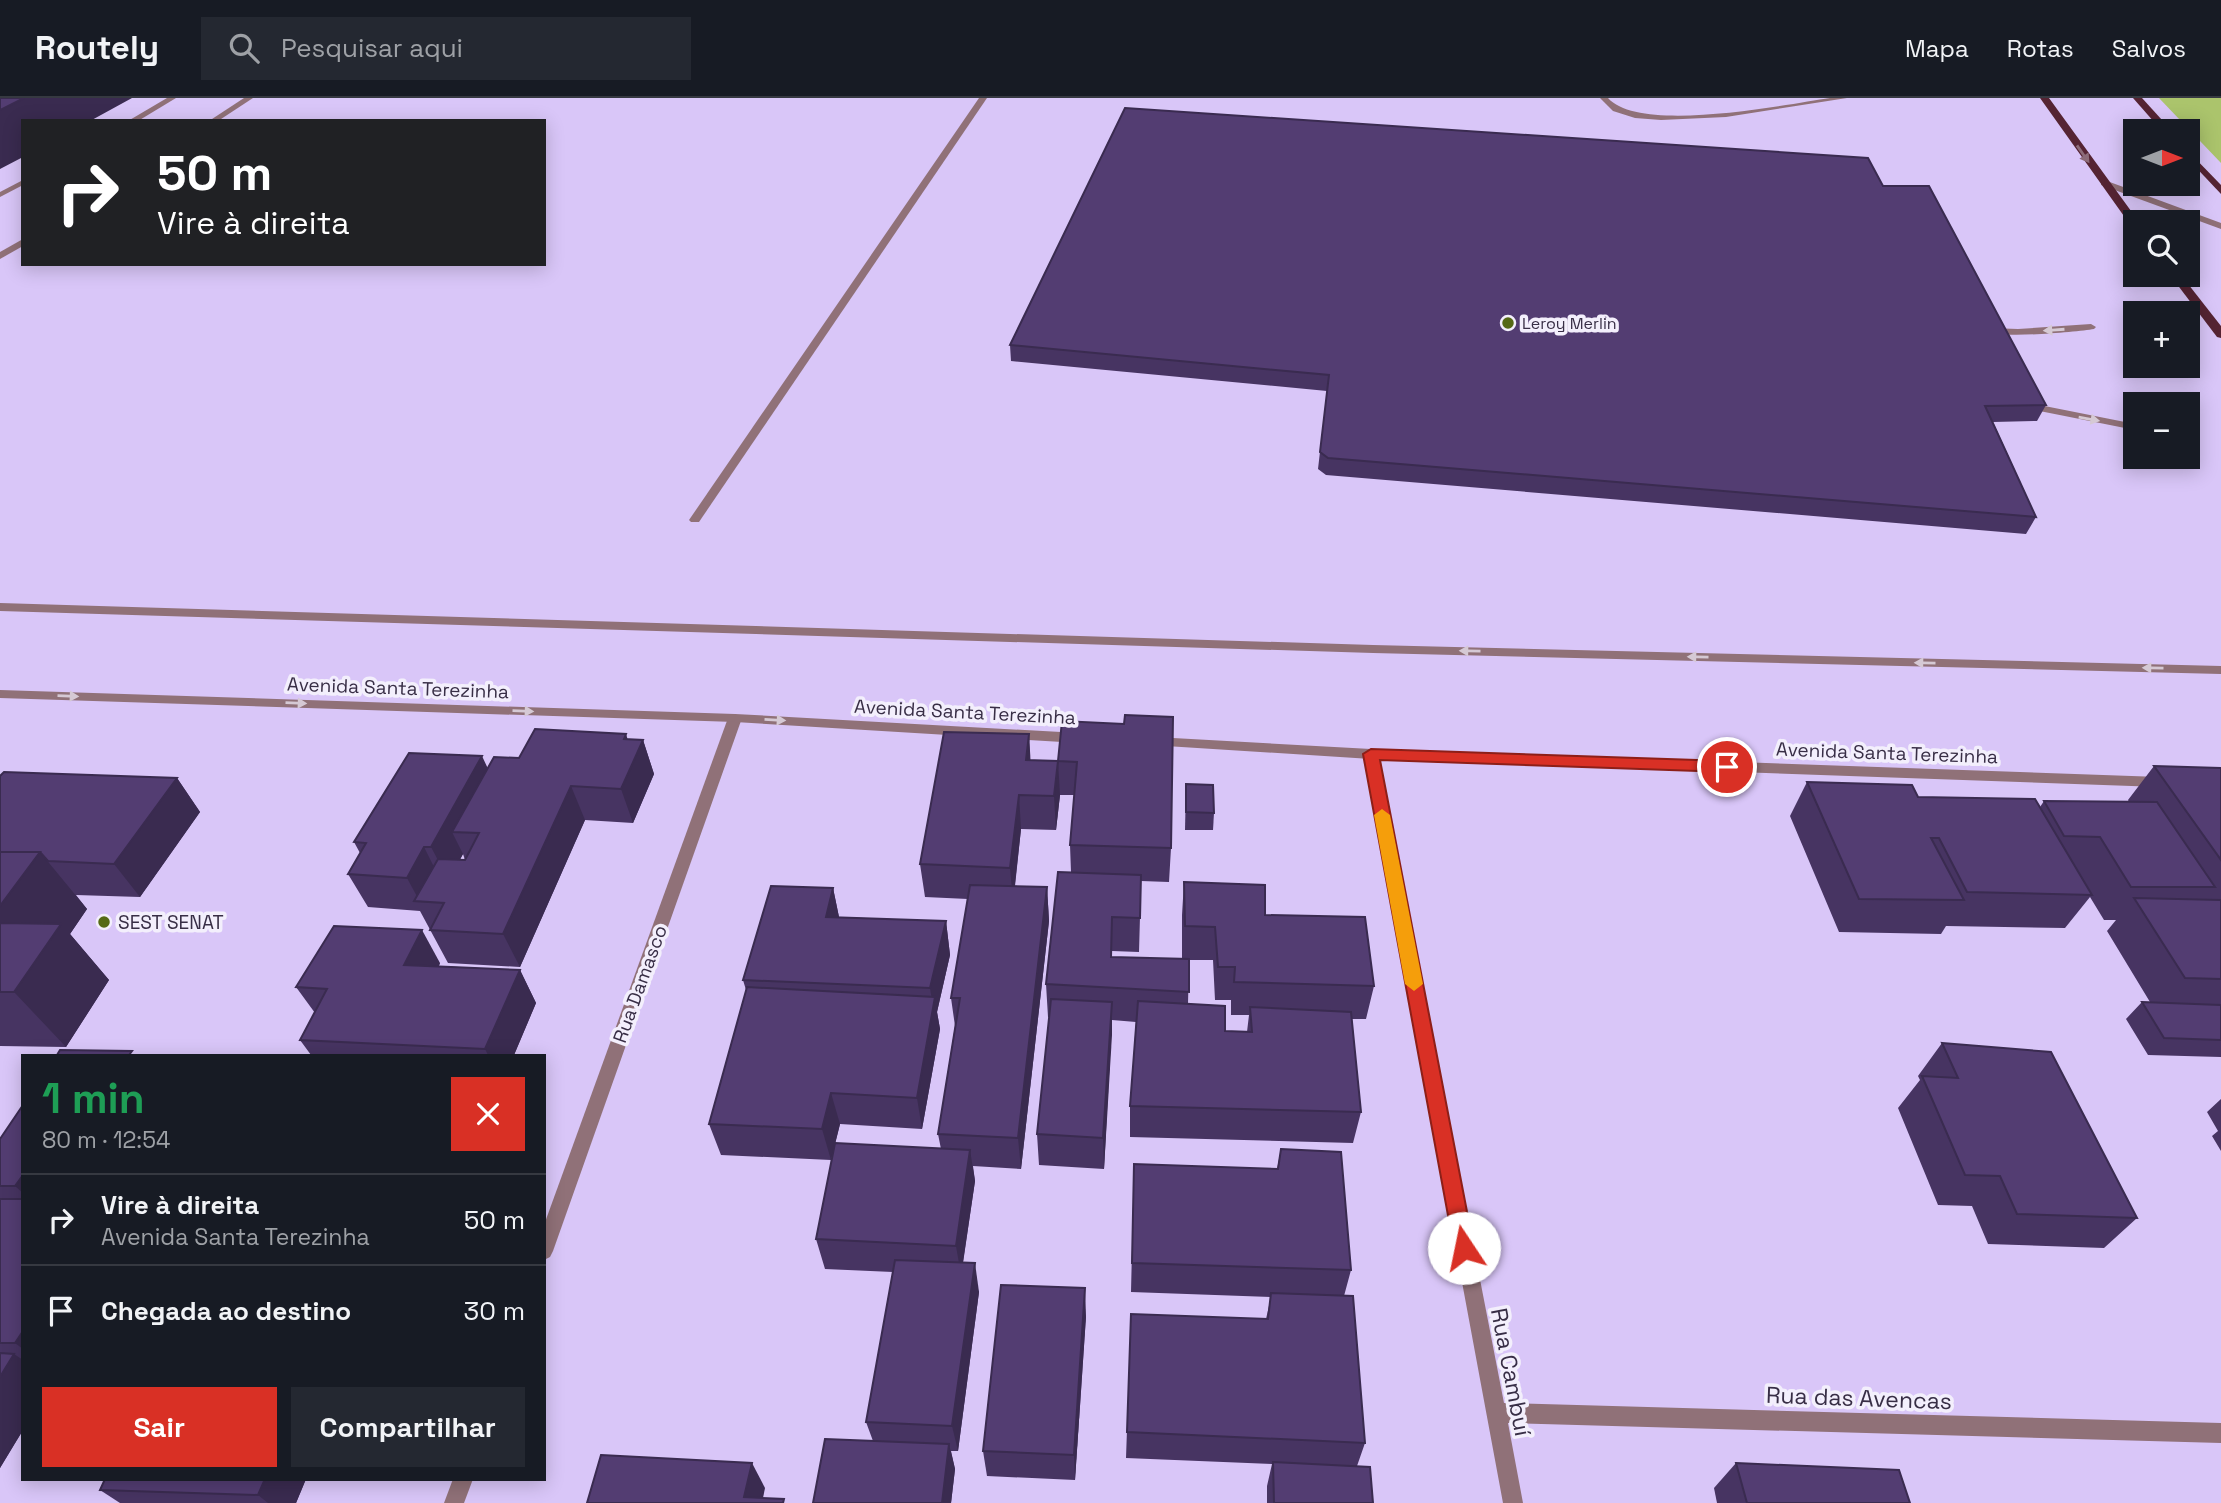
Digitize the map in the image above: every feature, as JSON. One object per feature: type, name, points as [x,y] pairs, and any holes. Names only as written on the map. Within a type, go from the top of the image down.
[{"type":"main road","points":[[2044,98],[2124,210]]},
{"type":"main road","points":[[2137,98],[2156,119]]},
{"type":"main road","points":[[2200,167],[2221,191]]},
{"type":"main road","points":[[2184,287],[2221,334]]},
{"type":"street","points":[[135,119],[172,98]]},
{"type":"street","points":[[216,119],[249,98]]},
{"type":"street","points":[[695,520],[983,98]]},
{"type":"street","points":[[1604,98],[1616,110],[1659,116],[1738,115],[1843,98]]},
{"type":"street","points":[[0,195],[21,183]]},
{"type":"street","points":[[2104,183],[2221,226]]},
{"type":"street","points":[[0,256],[21,243]]},
{"type":"street","points":[[1990,331],[2018,332],[2091,327]]},
{"type":"street","points":[[2029,406],[2123,425]]},
{"type":"street","points":[[0,607],[1373,649],[2221,670]]},
{"type":"street","name":"Avenida Santa Terezinha","points":[[0,694],[735,718],[1094,738]]},
{"type":"street","name":"Rua Damasco","points":[[546,1245],[735,718]]},
{"type":"street","name":"Avenida Santa Terezinha","points":[[1136,741],[1371,754],[2179,783]]},
{"type":"street","name":"Rua Cambuí","points":[[1371,754],[1513,1503]]},
{"type":"street","name":"Rua das Avencas","points":[[1495,1413],[2221,1433]]},
{"type":"street","points":[[454,1503],[462,1481]]},
{"type":"green space","points":[[2159,98],[2221,98],[2221,163],[2200,141],[2200,119],[2179,119]]},
{"type":"building","points":[[0,98],[24,98],[0,110]]},
{"type":"building","name":"Leroy Merlin","points":[[1125,108],[1868,158],[1883,186],[1929,186],[2046,405],[1985,406],[2036,517],[1328,458],[1320,452],[1329,375],[1010,345]]},
{"type":"building","points":[[1125,715],[1173,717],[1171,848],[1070,845],[1077,762],[1058,761],[1062,721],[1124,724]]},
{"type":"building","points":[[535,729],[626,734],[624,739],[643,740],[621,789],[571,786],[503,934],[430,930],[444,903],[414,901],[438,859],[465,860],[479,833],[452,832],[494,757],[519,758]]},
{"type":"building","points":[[944,732],[1029,734],[1026,760],[1058,761],[1054,796],[1019,795],[1010,868],[920,864]]},
{"type":"building","points":[[409,753],[482,756],[431,847],[424,847],[407,878],[348,874],[366,843],[354,842]]},
{"type":"building","points":[[2154,766],[2221,768],[2221,860]]},
{"type":"building","points":[[4,772],[177,778],[114,864],[48,861],[40,852],[0,852],[0,776]]},
{"type":"building","points":[[1807,782],[1912,785],[1918,797],[2035,799],[2092,895],[1967,892],[1939,838],[1931,838],[1964,900],[1859,899]]},
{"type":"building","points":[[1186,784],[1213,785],[1214,813],[1186,812]]},
{"type":"building","points":[[2044,801],[2157,802],[2215,887],[2131,887],[2100,837],[2064,836]]},
{"type":"building","points":[[0,852],[40,852],[0,906]]},
{"type":"building","points":[[1058,872],[1141,875],[1140,918],[1112,917],[1111,957],[1189,959],[1189,992],[1046,984]]},
{"type":"building","points":[[1184,882],[1265,885],[1265,915],[1365,917],[1374,986],[1234,982],[1235,967],[1218,967],[1215,927],[1185,926]]},
{"type":"building","points":[[970,885],[1047,887],[1018,1138],[938,1134],[960,998],[951,998]]},
{"type":"building","points":[[771,886],[833,888],[826,917],[946,921],[930,988],[743,980]]},
{"type":"building","points":[[2134,898],[2221,900],[2221,979],[2185,978]]},
{"type":"building","points":[[0,923],[61,924],[14,992],[0,992]]},
{"type":"building","points":[[334,926],[422,930],[404,965],[520,970],[485,1049],[300,1040],[327,989],[296,987]]},
{"type":"building","points":[[747,987],[935,997],[917,1098],[831,1093],[822,1129],[709,1124]]},
{"type":"building","points":[[1051,999],[1112,1002],[1103,1138],[1037,1134]]},
{"type":"building","points":[[1138,1001],[1225,1006],[1225,1031],[1252,1032],[1250,1007],[1351,1012],[1361,1112],[1130,1106]]},
{"type":"building","points":[[2142,1002],[2221,1005],[2221,1040],[2164,1038]]},
{"type":"building","points":[[1942,1043],[2051,1052],[2137,1218],[2017,1214],[2000,1176],[1965,1175],[1922,1076],[1958,1078]]},
{"type":"building","points":[[60,1050],[132,1051],[130,1054],[58,1054]]},
{"type":"building","points":[[21,1108],[21,1178],[15,1186],[0,1186],[0,1139]]},
{"type":"building","points":[[835,1143],[970,1150],[956,1246],[816,1239]]},
{"type":"building","points":[[1281,1149],[1341,1152],[1351,1270],[1132,1263],[1134,1164],[1278,1169]]},
{"type":"building","points":[[0,1199],[21,1199],[21,1334],[15,1343],[0,1343]]},
{"type":"building","points":[[895,1260],[975,1263],[952,1426],[866,1422]]},
{"type":"building","points":[[1001,1285],[1085,1288],[1074,1455],[983,1451]]},
{"type":"building","points":[[1271,1293],[1353,1296],[1365,1443],[1127,1432],[1131,1314],[1268,1319]]},
{"type":"building","points":[[0,1353],[14,1354],[0,1377]]},
{"type":"building","points":[[825,1439],[949,1444],[942,1503],[813,1503]]},
{"type":"building","points":[[601,1455],[752,1463],[744,1497],[784,1499],[783,1503],[587,1503]]},
{"type":"building","points":[[1273,1462],[1370,1467],[1373,1503],[1274,1503]]},
{"type":"building","points":[[1736,1463],[1899,1470],[1910,1503],[1747,1503]]},
{"type":"building","points":[[104,1481],[264,1481],[258,1495],[100,1490]]},
{"type":"slow traffic","points":[[1382,815],[1414,984]]},
{"type":"place","name":"Leroy Merlin","points":[[1508,323]]},
{"type":"place","name":"SEST SENAT","points":[[104,922]]},
{"type":"route","points":[[1464,1248],[1371,754],[1727,767]]}]
